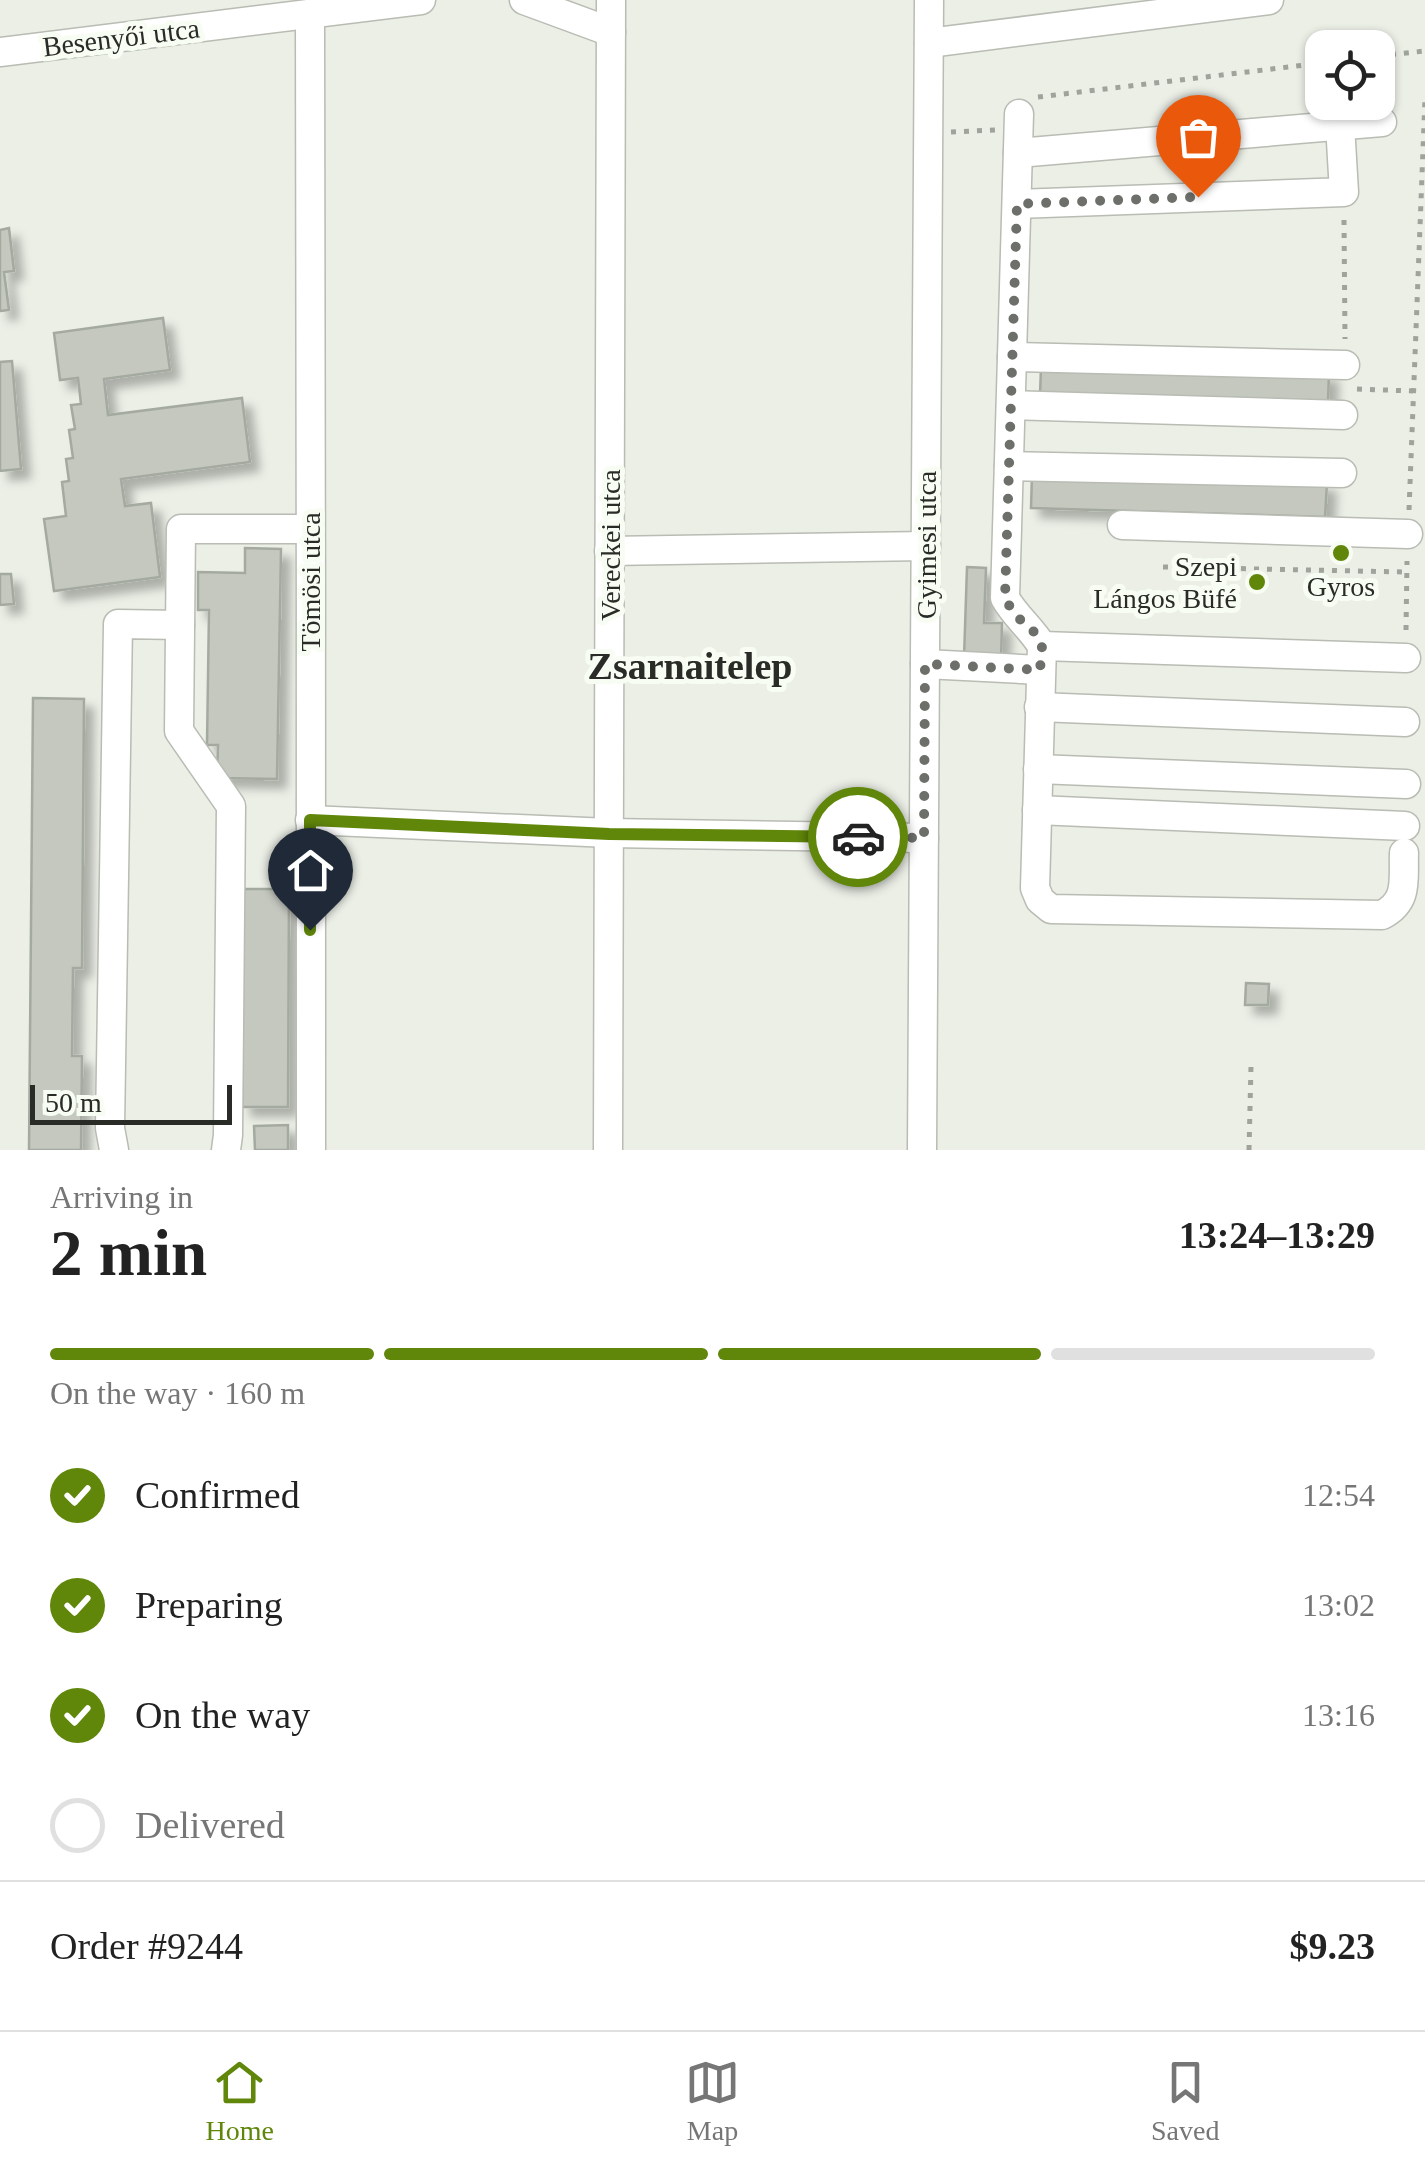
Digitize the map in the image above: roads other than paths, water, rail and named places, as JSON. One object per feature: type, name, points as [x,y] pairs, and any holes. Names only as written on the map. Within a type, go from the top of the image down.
[{"type":"street","name":"Besenyői utca","points":[[0,52],[421,0]]},
{"type":"street","points":[[524,0],[611,32]]},
{"type":"street","name":"Vereckei utca","points":[[608,1150],[611,0]]},
{"type":"street","name":"Gyimesi utca","points":[[922,1150],[930,0]]},
{"type":"street","points":[[929,44],[1269,0]]},
{"type":"street","name":"Tömösi utca","points":[[310,14],[310,1150]]},
{"type":"street","points":[[1037,810],[1404,840],[1403,897],[1382,915],[1051,910],[1040,900],[1035,888],[1039,707],[1041,658],[1034,632],[1014,614],[1005,598],[1018,132],[1382,122]]},
{"type":"street","points":[[1017,204],[1344,192],[1340,126]]},
{"type":"street","points":[[1011,405],[1344,390],[1012,358]]},
{"type":"street","points":[[1009,466],[1342,473]]},
{"type":"street","points":[[1122,525],[1408,534]]},
{"type":"street","points":[[226,1150],[231,806],[179,730],[182,529],[310,528]]},
{"type":"street","points":[[610,552],[926,546]]},
{"type":"street","points":[[114,1150],[110,1128],[118,624],[180,626]]},
{"type":"street","points":[[925,664],[1041,658],[1406,658]]},
{"type":"street","points":[[1039,707],[1405,722]]},
{"type":"street","points":[[1038,769],[1406,784]]},
{"type":"street","points":[[310,820],[609,834],[924,838]]},
{"type":"place","name":"Gyros","points":[[1341,553]]},
{"type":"place","name":"Szepi Lángos Büfé","points":[[1257,582]]},
{"type":"district","name":"Zsarnaitelep","points":[[690,666]]}]
